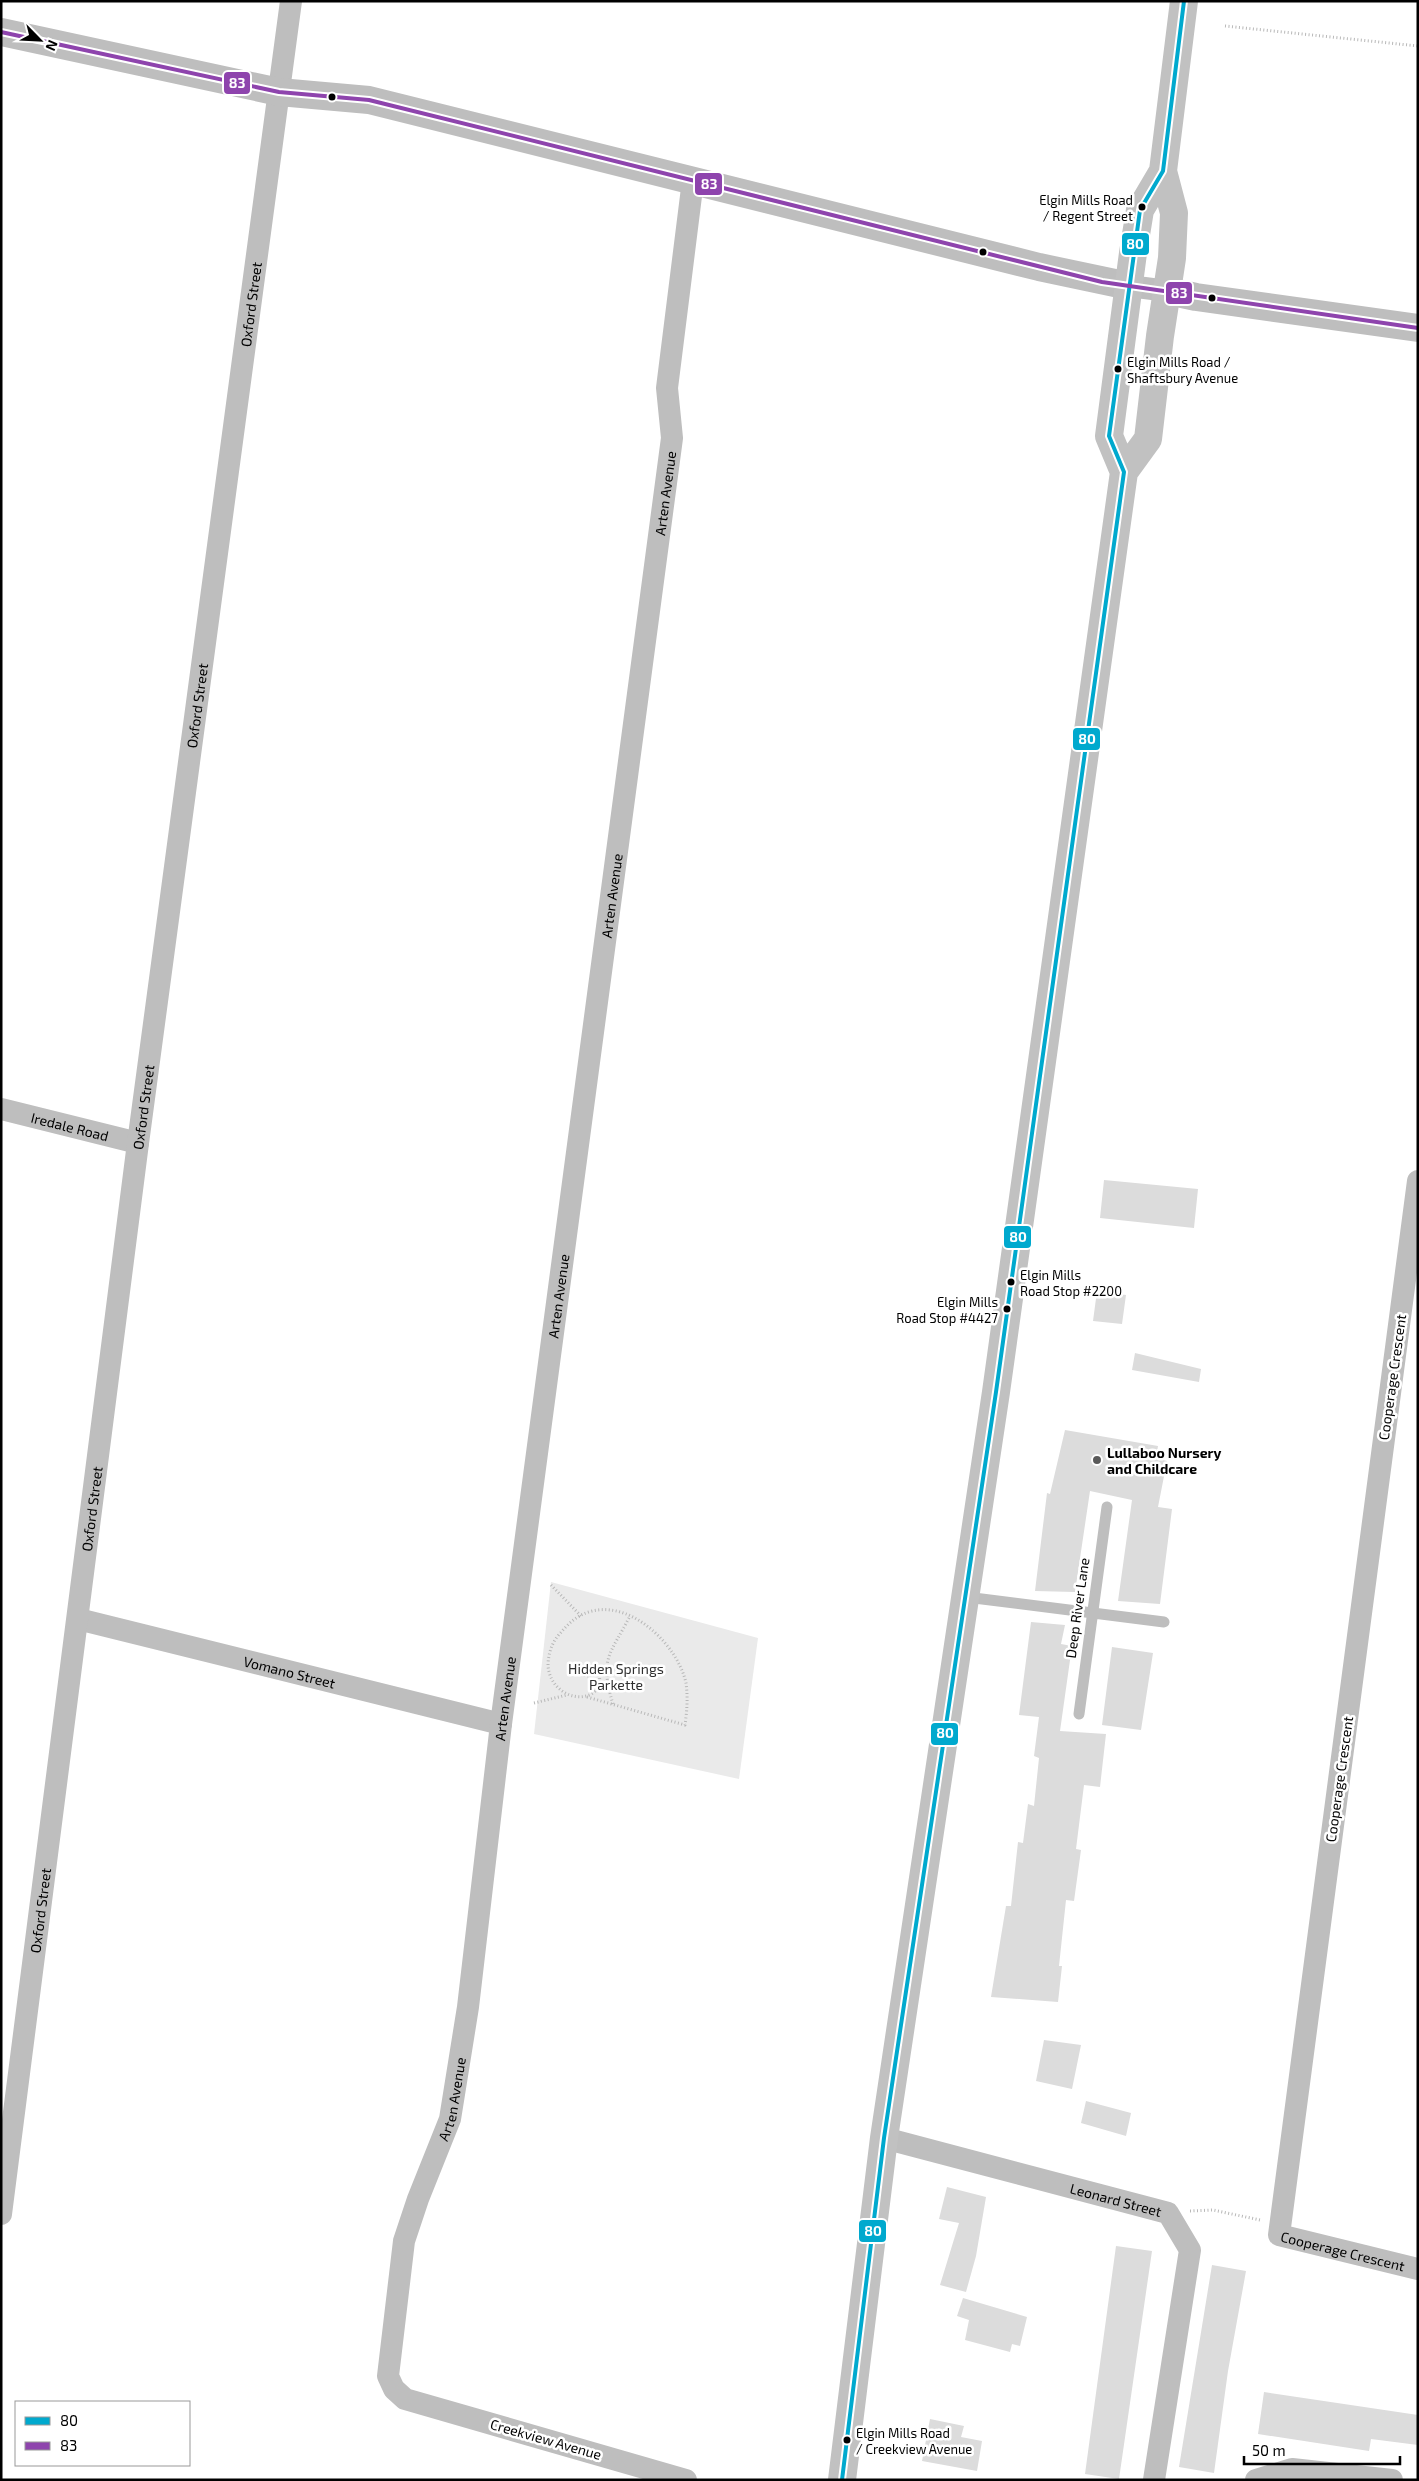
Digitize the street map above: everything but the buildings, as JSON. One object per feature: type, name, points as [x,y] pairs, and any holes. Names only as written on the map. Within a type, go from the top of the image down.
[{"type":"main road","points":[[842,2480],[884,2138],[966,1597],[1124,472],[1148,439],[1160,336],[1172,258],[1174,214],[1163,171],[1184,1]]},
{"type":"main road","points":[[1124,472],[1109,436],[1140,210],[1163,171]]},
{"type":"street","name":"Oxford Street","points":[[1,2214],[138,1143],[291,1]]},
{"type":"street","points":[[1,32],[279,92],[369,100],[1039,267],[1129,286],[1418,328]]},
{"type":"street","name":"Arten Avenue","points":[[405,2399],[394,2389],[388,2376],[404,2241],[418,2198],[450,2119],[468,2007],[501,1724],[672,438],[667,388],[693,180]]},
{"type":"street","name":"Iredale Road","points":[[1,1108],[138,1143]]},
{"type":"street","name":"Cooperage Crescent","points":[[1418,1181],[1279,2234],[1418,2269]]},
{"type":"street","name":"Vomano Street","points":[[78,1619],[501,1724]]},
{"type":"street","name":"Leonard Street","points":[[884,2138],[1168,2212],[1190,2250],[1154,2480]]},
{"type":"street","name":"Creekview Avenue","points":[[405,2399],[686,2480]]},
{"type":"street","points":[[1256,2480],[1292,2469],[1392,2480]]},
{"type":"lane","name":"Deep River Lane","points":[[1079,1714],[1091,1613],[1107,1507]]},
{"type":"lane","points":[[966,1597],[1164,1622]]},
{"type":"path","points":[[1225,26],[1418,46]]},
{"type":"path","points":[[551,1585],[581,1616]]},
{"type":"path","points":[[593,1610],[619,1611],[630,1616],[660,1638],[676,1658],[685,1682],[688,1700],[685,1725],[587,1697],[574,1698],[562,1693],[549,1678],[548,1660],[554,1642],[570,1620],[593,1610]]},
{"type":"path","points":[[613,1704],[606,1682],[605,1666],[630,1616]]},
{"type":"path","points":[[587,1697],[598,1688],[600,1677],[598,1669],[590,1666],[582,1669],[582,1675],[589,1676]]},
{"type":"path","points":[[534,1703],[568,1695]]},
{"type":"path","points":[[1168,2212],[1213,2210],[1261,2220],[1262,2213]]},
{"type":"green space","name":"Hidden Springs Parkette","points":[[551,1582],[758,1638],[739,1779],[534,1734]]},
{"type":"transit line","name":"80","points":[[842,2480],[884,2138],[996,1392],[1124,472],[1109,436],[1140,210],[1163,171],[1184,1]]},
{"type":"transit line","name":"83","points":[[1,32],[279,92],[369,100],[1102,282],[1418,328]]},
{"type":"place","name":"Elgin Mills Road / Regent Street","points":[[1142,207]]},
{"type":"place","name":"Elgin Mills Road / Shaftsbury Avenue","points":[[1118,369]]},
{"type":"place","name":"Elgin Mills Road Stop #2200","points":[[1011,1282]]},
{"type":"place","name":"Elgin Mills Road Stop #4427","points":[[1007,1309]]},
{"type":"place","name":"Lullaboo Nursery and Childcare","points":[[1097,1460]]},
{"type":"place","name":"Elgin Mills Road / Creekview Avenue","points":[[847,2440]]}]
